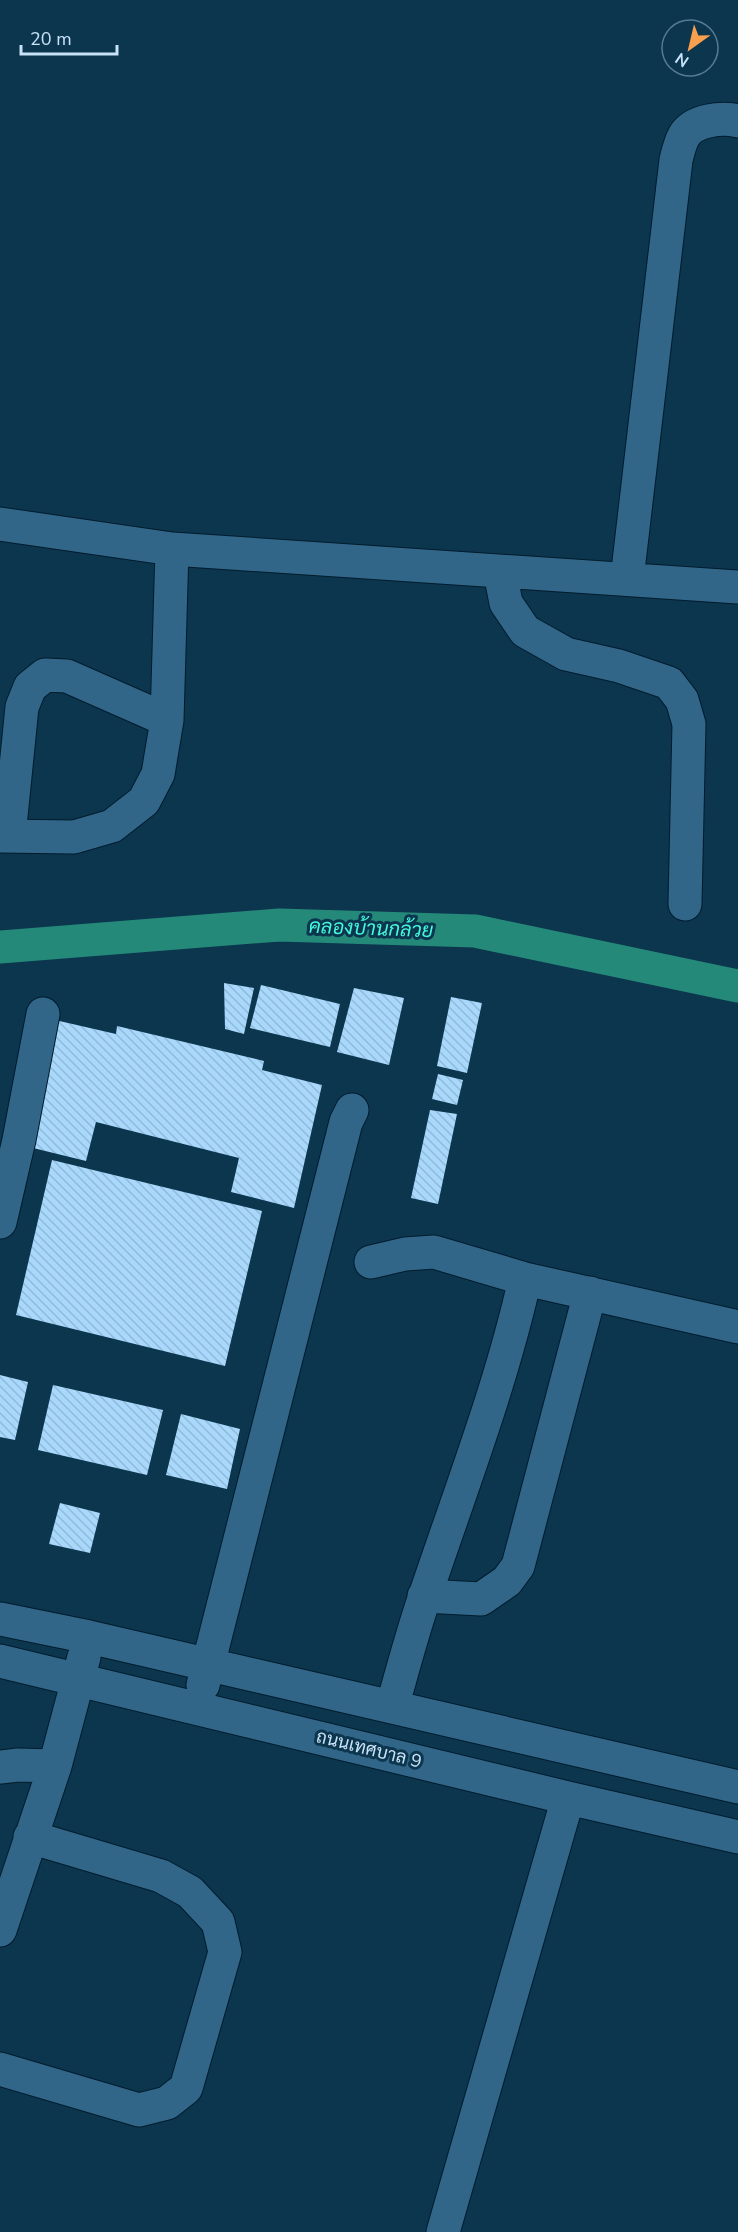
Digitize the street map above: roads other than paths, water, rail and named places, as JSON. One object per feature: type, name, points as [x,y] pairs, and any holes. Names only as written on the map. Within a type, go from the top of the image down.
[{"type":"street","points":[[627,579],[676,159],[684,135],[697,124],[730,119],[738,121]]},
{"type":"street","points":[[0,524],[172,549],[738,587]]},
{"type":"street","points":[[167,720],[66,675],[45,675],[30,687],[22,707],[4,836],[74,837],[112,826],[144,801],[158,774],[167,720],[172,549]]},
{"type":"street","points":[[500,572],[506,603],[525,632],[566,654],[639,672],[669,683],[682,700],[689,724],[685,904]]},
{"type":"street","points":[[0,1222],[19,1140],[43,1014]]},
{"type":"street","points":[[197,1707],[346,1122],[352,1110]]},
{"type":"street","points":[[371,1262],[405,1254],[434,1252],[525,1279],[738,1327]]},
{"type":"street","points":[[392,1707],[424,1596],[492,1402],[514,1327],[525,1279]]},
{"type":"street","points":[[424,1596],[481,1599],[507,1581],[518,1566],[590,1293]]},
{"type":"street","points":[[0,1620],[89,1637],[738,1787]]},
{"type":"street","points":[[0,1930],[55,1766],[89,1637]]},
{"type":"street","name":"ถนนเทศบาล 9","points":[[0,1661],[738,1837]]},
{"type":"street","points":[[0,1767],[55,1766]]},
{"type":"street","points":[[443,2232],[568,1798]]},
{"type":"street","points":[[0,2070],[139,2110],[167,2103],[186,2088],[225,1952],[218,1922],[190,1892],[161,1876],[30,1837]]},
{"type":"waterway","name":"คลองบ้านกล้วย","points":[[0,947],[279,925],[475,931],[738,986]]}]
